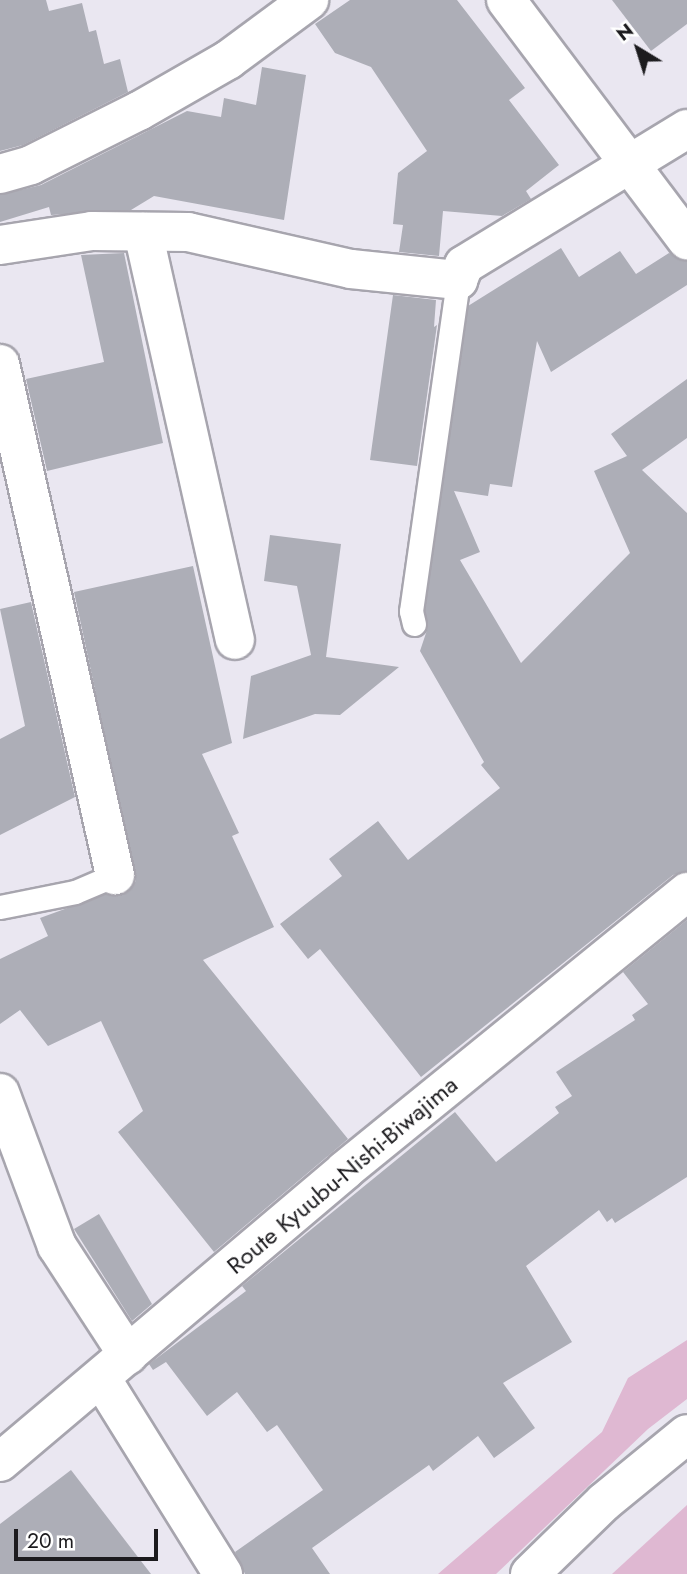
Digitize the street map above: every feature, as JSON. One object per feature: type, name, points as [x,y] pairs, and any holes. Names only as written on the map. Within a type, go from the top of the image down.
[{"type":"street","points":[[0,174],[31,165],[139,111],[228,60],[309,0]]},
{"type":"street","points":[[506,0],[687,240]]},
{"type":"street","points":[[0,245],[92,232],[188,232],[351,269],[458,281],[464,265],[687,129]]},
{"type":"street","points":[[144,232],[235,640]]},
{"type":"street","points":[[0,364],[115,875]]},
{"type":"street","name":"Route Kyuubu-Nishi-Biwajima","points":[[0,1462],[345,1170],[687,892]]},
{"type":"street","points":[[3,1115],[57,1246],[115,1367],[223,1574]]},
{"type":"street","points":[[530,1574],[604,1502],[687,1434]]},
{"type":"lane","points":[[414,624],[411,611],[458,281]]},
{"type":"lane","points":[[0,906],[75,892],[115,875]]},
{"type":"shaded area","points":[[687,1340],[687,1399],[648,1429],[496,1574],[438,1574],[602,1432],[628,1378]]},
{"type":"shaded area","points":[[687,1505],[687,1574],[612,1574]]},
{"type":"building","points":[[0,0],[46,0],[49,11],[82,3],[89,32],[96,30],[104,64],[120,59],[128,92],[23,145],[0,151]]},
{"type":"building","points":[[350,0],[457,0],[525,88],[509,100],[559,165],[526,191],[531,199],[502,216],[443,211],[439,256],[399,252],[403,225],[393,224],[398,173],[427,151],[371,67],[335,53],[315,24]]},
{"type":"building","points":[[612,0],[687,0],[687,24],[651,51]]},
{"type":"building","points":[[262,67],[306,75],[284,220],[154,196],[131,210],[51,215],[49,207],[0,222],[0,195],[41,185],[187,111],[221,117],[224,98],[256,105]]},
{"type":"building","points":[[561,248],[579,277],[620,251],[636,274],[669,253],[687,261],[687,285],[551,372],[537,341],[512,487],[490,484],[488,496],[454,491],[480,552],[460,560],[521,663],[630,553],[594,471],[627,456],[611,434],[687,379],[687,438],[642,470],[687,513],[687,871],[673,875],[421,1077],[320,949],[308,959],[280,924],[342,876],[329,859],[378,821],[408,860],[500,788],[481,765],[484,762],[420,651],[428,627],[425,610],[468,306]]},
{"type":"building","points":[[124,253],[163,443],[47,471],[26,379],[104,362],[81,255]]},
{"type":"building","points":[[393,295],[436,300],[434,327],[437,325],[417,466],[370,460]]},
{"type":"building","points":[[270,535],[341,544],[326,657],[399,667],[340,715],[315,714],[243,739],[251,676],[311,655],[297,586],[264,581]]},
{"type":"building","points":[[193,566],[232,743],[202,754],[239,833],[232,836],[274,927],[203,960],[348,1139],[214,1252],[118,1132],[143,1111],[101,1021],[48,1046],[20,1010],[0,1024],[0,959],[48,936],[40,918],[106,894],[120,896],[136,881],[74,592]]},
{"type":"building","points":[[31,602],[75,797],[0,835],[0,739],[25,726],[0,609]]},
{"type":"building","points":[[687,920],[687,1177],[615,1223],[612,1218],[607,1222],[599,1210],[526,1266],[572,1342],[503,1383],[535,1428],[494,1458],[478,1436],[433,1471],[429,1465],[312,1548],[330,1574],[245,1574],[235,1552],[323,1490],[277,1425],[267,1432],[237,1392],[207,1416],[166,1362],[153,1370],[149,1364],[246,1291],[242,1286],[455,1112],[496,1162],[559,1113],[555,1107],[572,1096],[556,1072],[635,1020],[632,1015],[648,1004],[623,972]]},
{"type":"building","points":[[99,1214],[152,1304],[132,1321],[74,1229]]},
{"type":"building","points":[[71,1470],[151,1574],[0,1574],[0,1524]]}]
